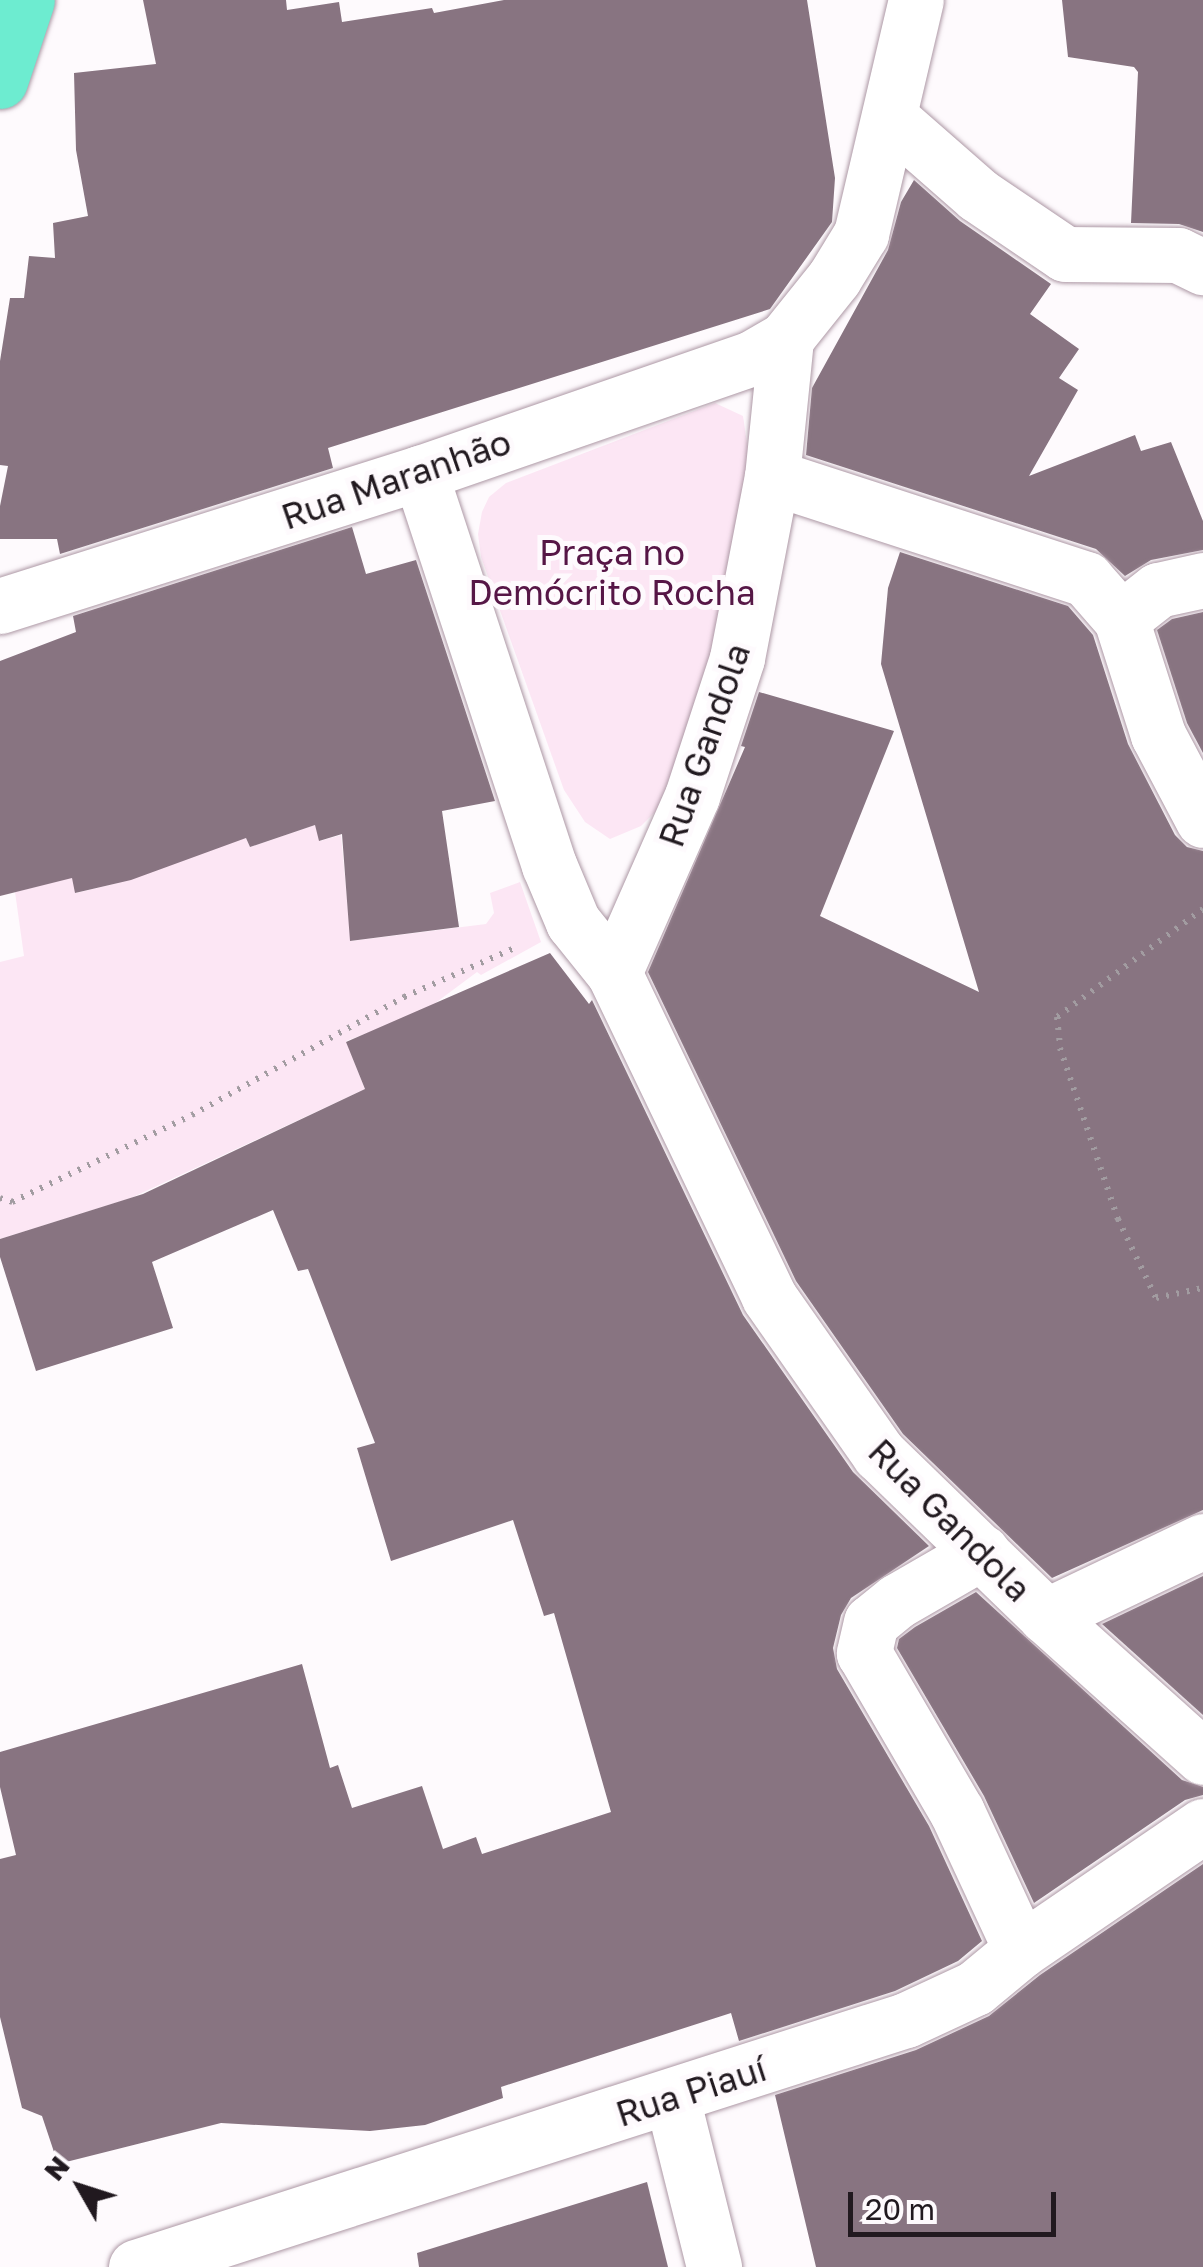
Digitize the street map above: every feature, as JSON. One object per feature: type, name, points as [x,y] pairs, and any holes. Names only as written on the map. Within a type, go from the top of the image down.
[{"type":"main road","points":[[0,81],[27,0]]},
{"type":"street","points":[[786,338],[834,278],[861,234],[889,117],[907,5]]},
{"type":"street","points":[[889,117],[978,195],[1065,254],[1178,254],[1203,268]]},
{"type":"street","name":"Rua Maranhão","points":[[0,606],[420,473],[752,358],[786,338]]},
{"type":"street","name":"Rua Gandola","points":[[614,973],[692,796],[738,658],[772,477],[786,338]]},
{"type":"street","name":"Rua Gandola","points":[[420,473],[549,866],[573,922],[614,973],[769,1297],[879,1454],[1046,1616],[1203,1758]]},
{"type":"street","points":[[772,477],[1086,579],[1121,619],[1158,735],[1203,820]]},
{"type":"street","points":[[1121,619],[1158,590],[1203,580]]},
{"type":"street","points":[[1046,1616],[1203,1541]]},
{"type":"street","points":[[982,1552],[897,1601],[871,1622],[864,1652],[958,1812],[1022,1950]]},
{"type":"street","name":"Rua Piauí","points":[[136,2267],[906,2020],[975,1988],[1022,1950],[1203,1826]]},
{"type":"street","points":[[672,2098],[714,2267]]},
{"type":"path","points":[[1203,910],[1057,1018],[1060,1048],[1118,1219],[1156,1298],[1203,1288]]},
{"type":"path","points":[[0,1198],[12,1202],[192,1115],[404,997],[573,922]]},
{"type":"green space","name":"Praça no Demócrito Rocha","points":[[715,403],[743,416],[749,457],[717,656],[657,810],[641,826],[610,839],[585,822],[564,790],[481,557],[478,534],[482,512],[489,497],[506,483]]},
{"type":"green space","points":[[315,825],[320,841],[341,835],[351,941],[486,924],[494,913],[490,893],[520,882],[541,942],[481,975],[477,972],[422,1013],[346,1041],[365,1089],[131,1198],[0,1239],[0,962],[24,956],[15,892],[72,877],[76,893],[118,883],[115,865],[246,838],[250,847]]},
{"type":"building","points":[[143,0],[286,0],[287,10],[339,2],[342,22],[432,8],[434,13],[504,0],[807,0],[835,178],[832,222],[770,309],[328,448],[333,468],[60,554],[57,539],[0,539],[0,506],[8,466],[0,465],[0,361],[10,298],[24,298],[29,256],[55,258],[53,223],[88,216],[76,150],[74,73],[156,64]]},
{"type":"building","points":[[1062,0],[1203,0],[1203,232],[1179,224],[1131,223],[1138,72],[1134,67],[1068,57]]},
{"type":"building","points":[[914,180],[960,221],[1051,284],[1030,314],[1079,349],[1059,378],[1078,390],[1029,476],[1135,435],[1141,451],[1171,442],[1203,521],[1203,550],[1151,560],[1125,576],[1096,549],[806,455],[812,388],[888,250],[901,202]]},
{"type":"building","points":[[352,527],[366,574],[416,560],[495,801],[442,811],[459,927],[350,941],[342,834],[319,841],[315,825],[250,847],[246,838],[131,880],[75,893],[72,878],[0,896],[0,661],[76,632],[73,616]]},
{"type":"building","points":[[900,552],[1068,606],[1093,635],[1128,744],[1175,835],[1187,847],[1203,851],[1203,1510],[1052,1578],[903,1434],[796,1281],[648,972],[745,747],[741,746],[759,692],[894,731],[820,916],[979,992],[881,664],[888,588]]},
{"type":"building","points":[[1203,612],[1203,753],[1187,723],[1157,630],[1172,619]]},
{"type":"building","points":[[550,953],[589,1004],[592,1000],[743,1315],[853,1472],[929,1546],[851,1598],[841,1615],[833,1648],[837,1669],[929,1826],[982,1941],[958,1961],[895,1991],[739,2041],[731,2013],[501,2087],[503,2098],[425,2125],[370,2131],[221,2123],[58,2164],[42,2116],[22,2108],[0,2017],[0,1859],[16,1855],[0,1787],[0,1752],[302,1664],[330,1768],[338,1765],[352,1808],[422,1786],[443,1849],[476,1837],[482,1854],[611,1812],[554,1613],[544,1616],[513,1520],[391,1561],[357,1448],[375,1443],[308,1269],[298,1271],[273,1210],[152,1262],[173,1328],[36,1371],[0,1257],[0,1239],[143,1194],[365,1089],[346,1042]]},
{"type":"building","points":[[1203,1576],[1203,1715],[1102,1624]]},
{"type":"building","points":[[976,1592],[1182,1780],[1203,1787],[1203,1795],[1185,1800],[1034,1903],[984,1796],[897,1648],[899,1639],[915,1627]]},
{"type":"building","points":[[1203,1864],[1203,2267],[816,2267],[775,2095],[916,2050],[989,2016],[1040,1975]]},
{"type":"building","points":[[647,2182],[668,2267],[419,2267],[417,2253]]}]
